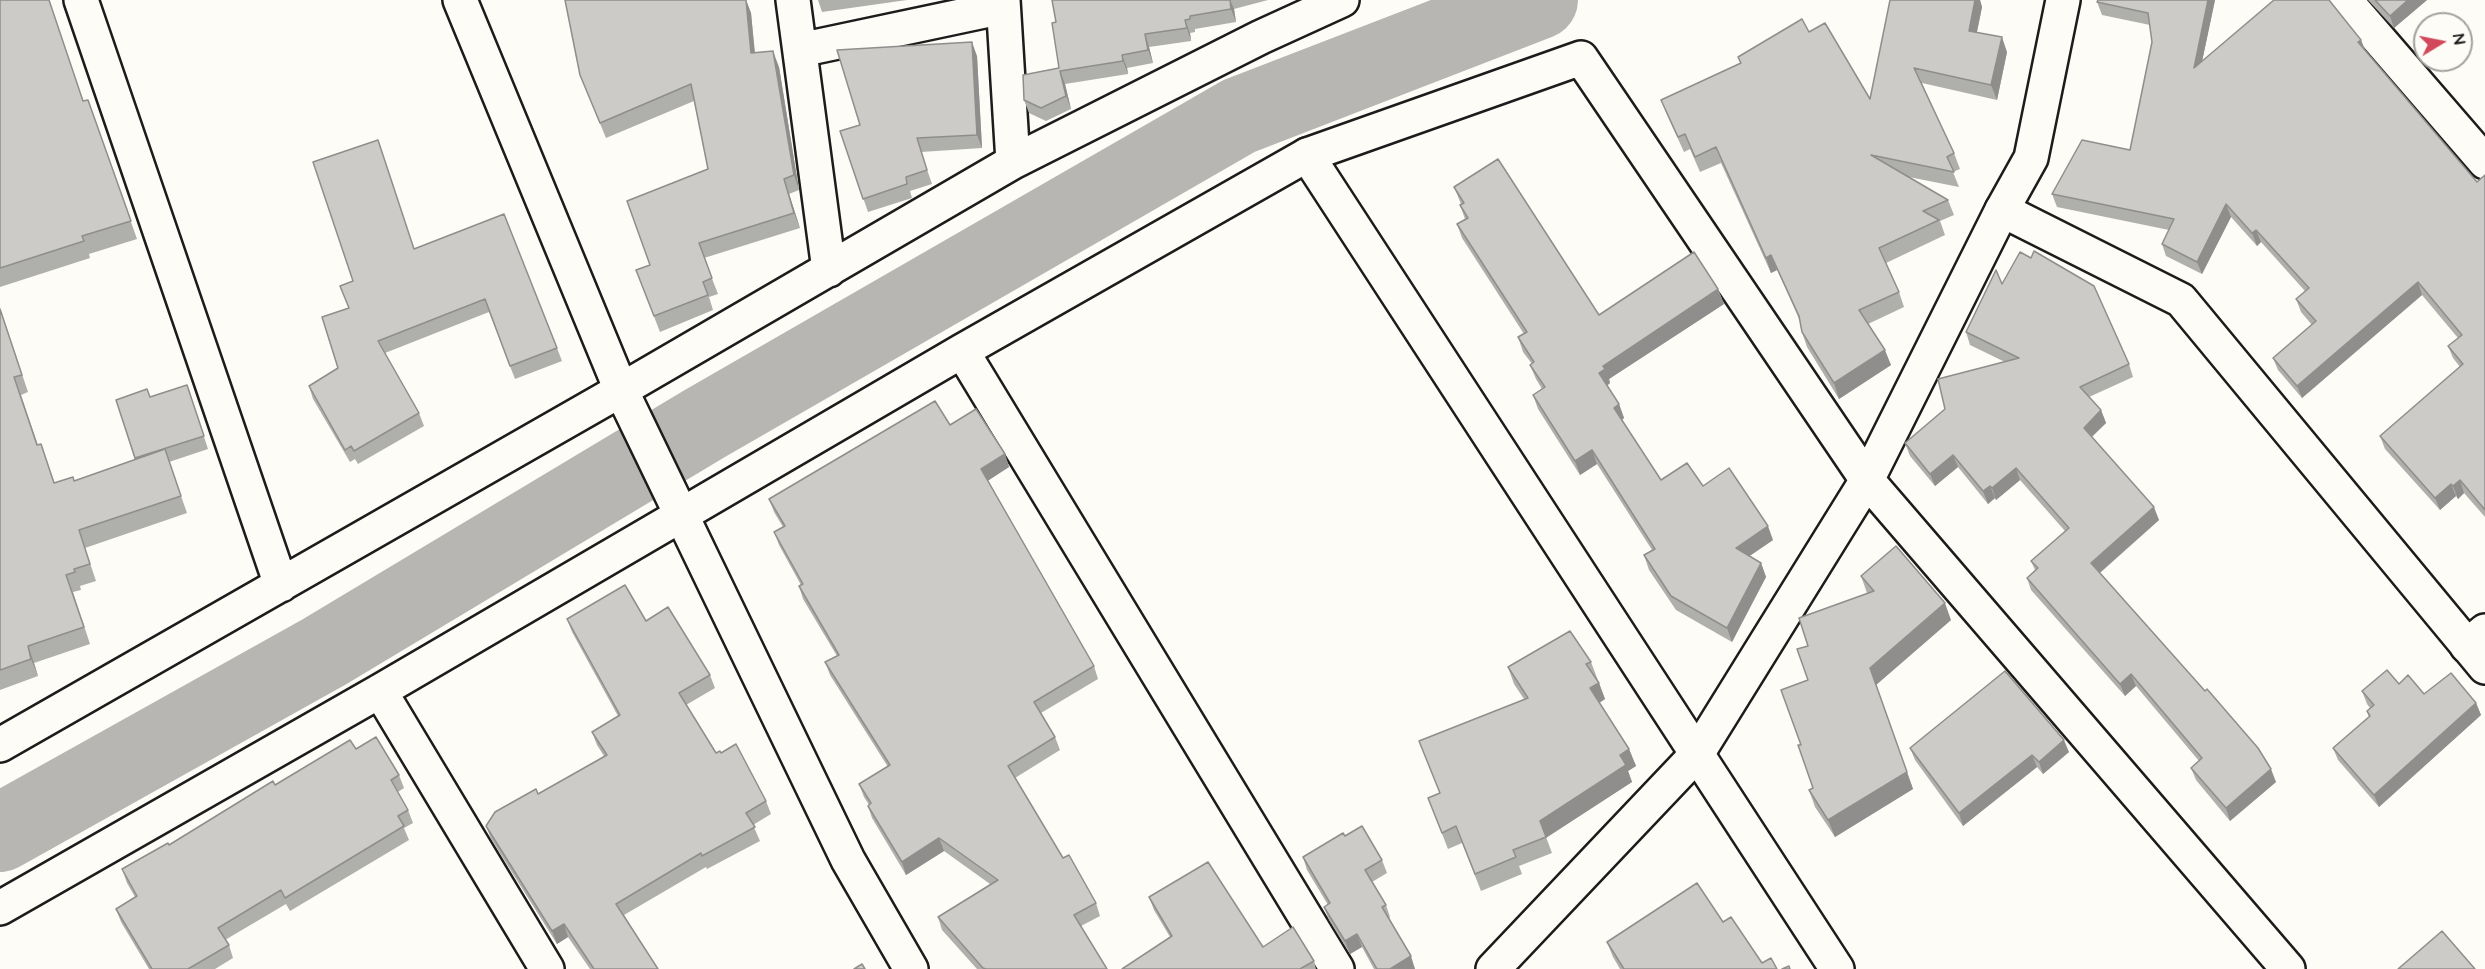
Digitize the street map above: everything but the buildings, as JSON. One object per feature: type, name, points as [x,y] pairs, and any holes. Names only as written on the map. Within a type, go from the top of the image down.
[{"type":"street","points":[[81,0],[281,585]]},
{"type":"street","points":[[460,0],[626,400],[848,860],[911,969]]},
{"type":"street","points":[[793,0],[829,270]]},
{"type":"street","points":[[0,745],[281,585],[626,400],[829,270],[1013,162],[1262,37],[1342,0]]},
{"type":"street","points":[[1493,969],[1697,754],[1867,480],[2002,210],[2031,158],[2063,0]]},
{"type":"street","points":[[2345,0],[2485,162]]},
{"type":"street","points":[[800,50],[1003,3],[1013,162]]},
{"type":"street","points":[[0,908],[380,691],[676,506],[962,351],[1307,154],[1581,58],[1867,480],[2288,969]]},
{"type":"street","points":[[1307,154],[1837,969]]},
{"type":"street","points":[[2002,210],[2181,300],[2479,648]]},
{"type":"street","points":[[962,351],[1337,969]]},
{"type":"street","points":[[380,691],[547,969]]},
{"type":"waterway","points":[[0,833],[324,652],[704,424],[1239,116],[1539,0]]}]
